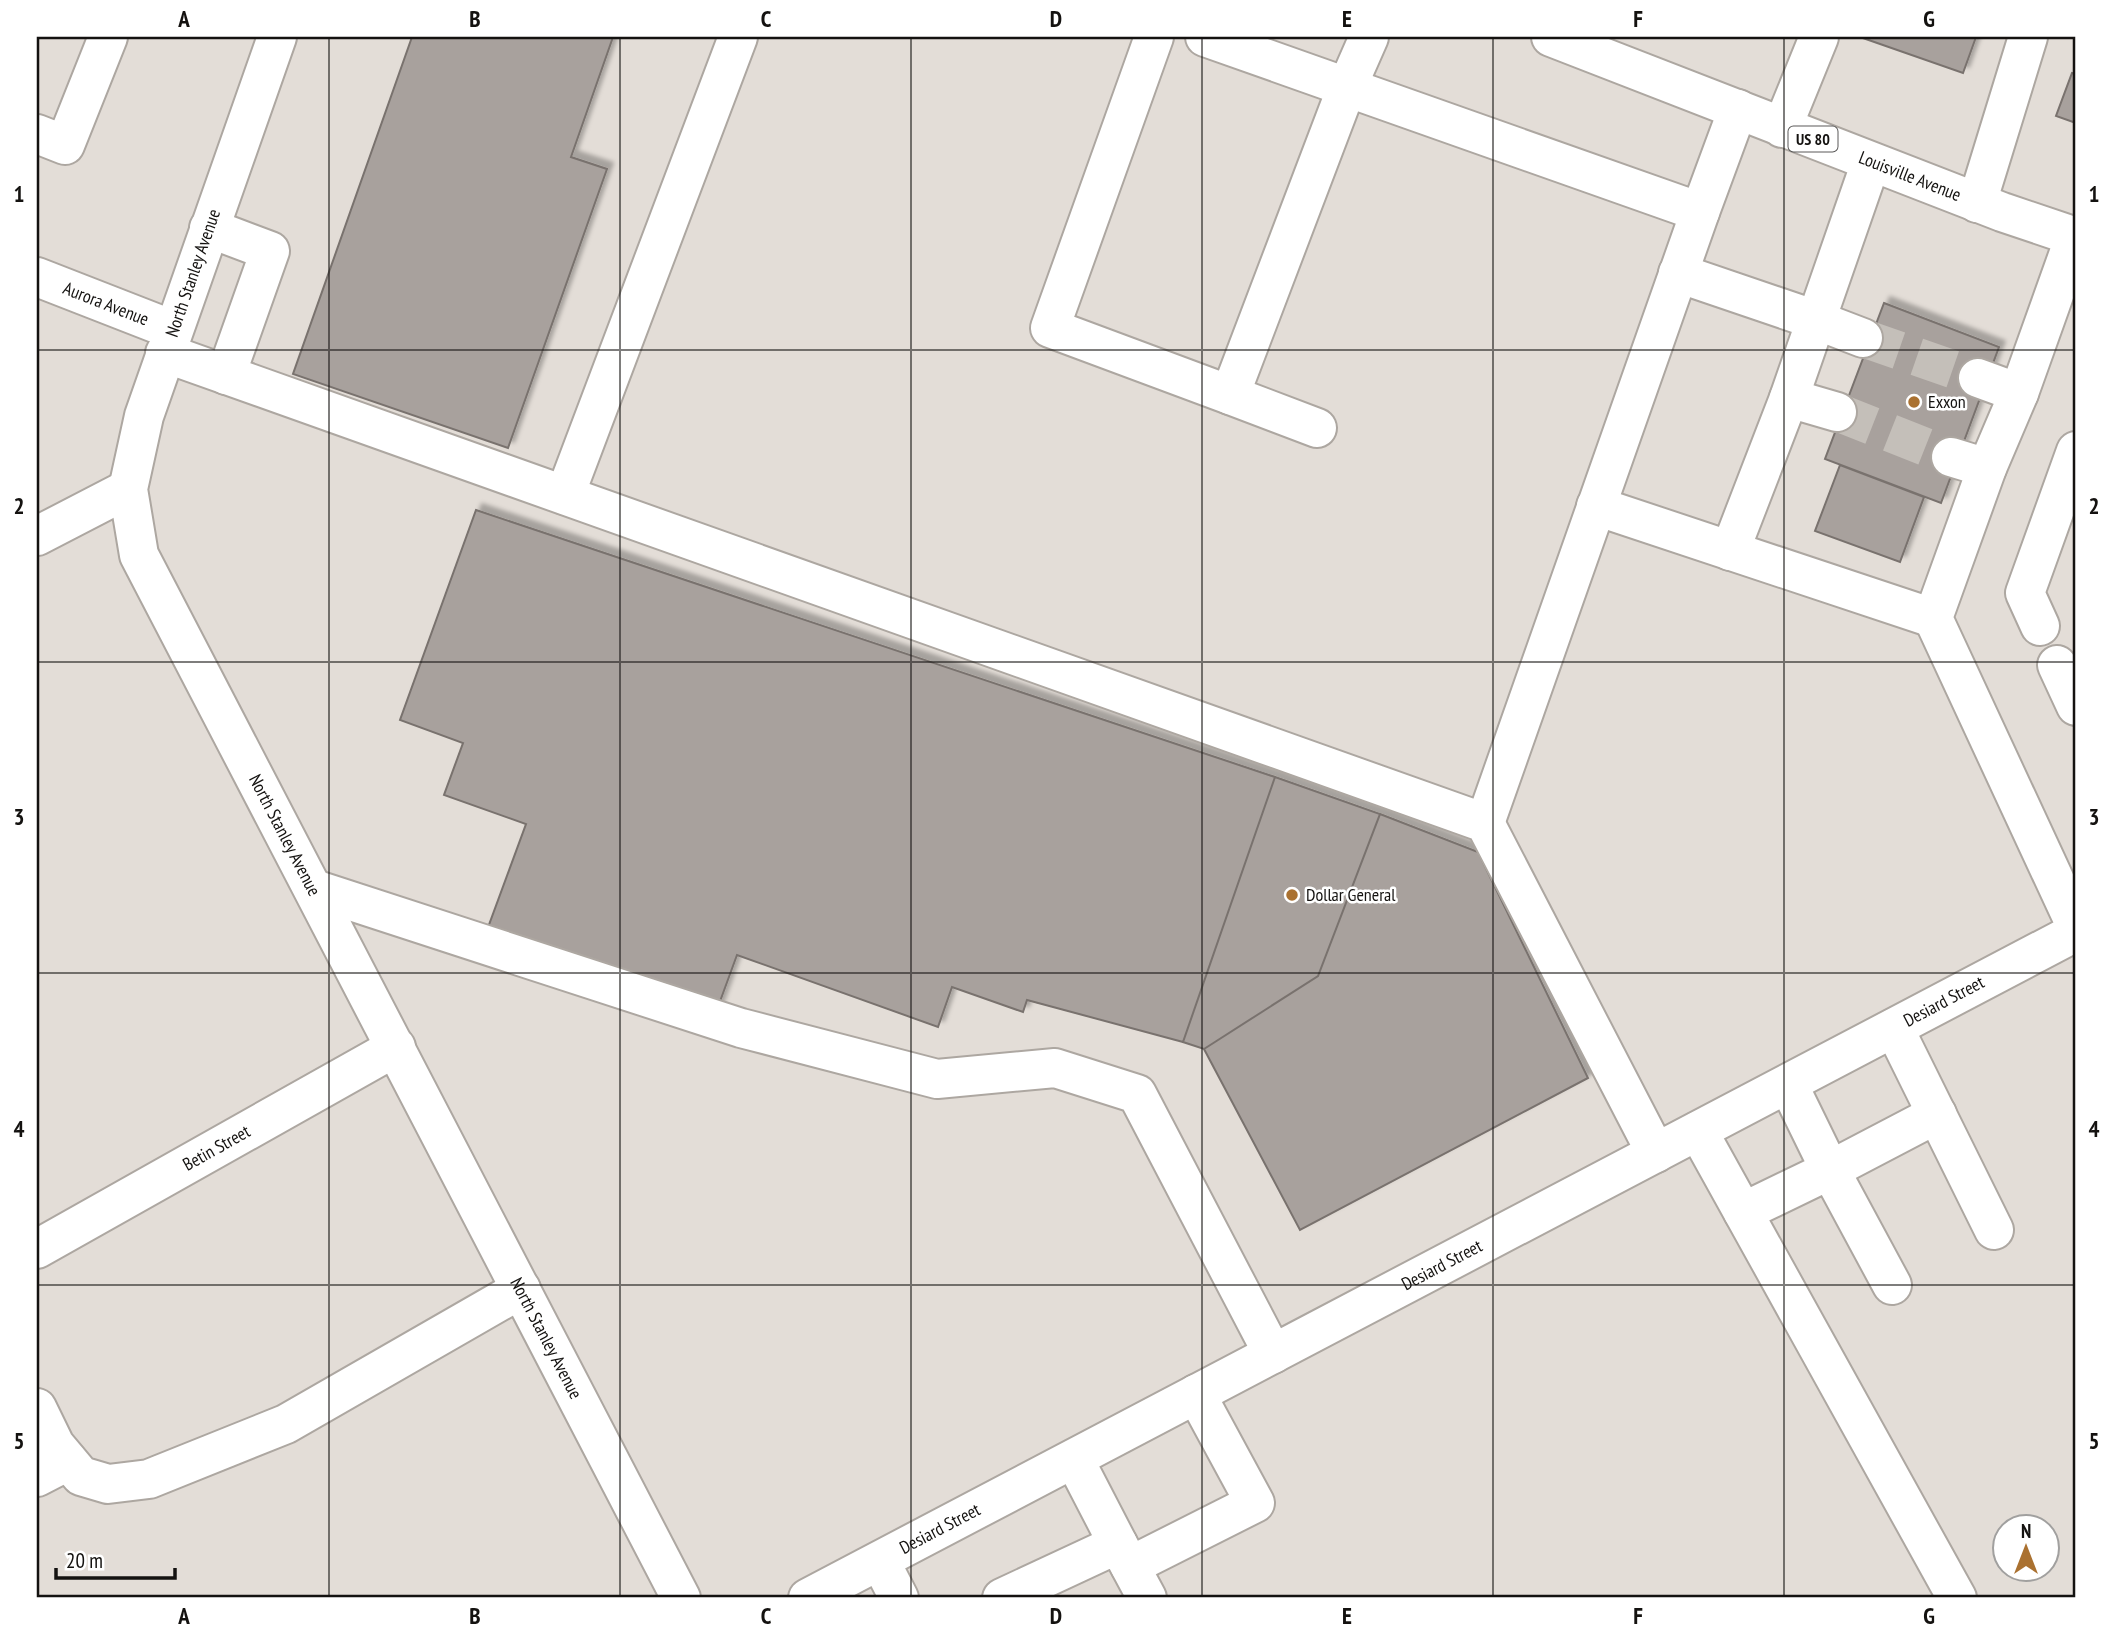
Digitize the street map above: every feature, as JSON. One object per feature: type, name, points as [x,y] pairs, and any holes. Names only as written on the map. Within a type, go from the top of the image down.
[{"type":"street","points":[[37,134],[65,145],[108,37]]},
{"type":"street","name":"North Stanley Avenue","points":[[277,37],[144,416],[128,489],[139,555],[681,1598]]},
{"type":"street","points":[[565,495],[738,37]]},
{"type":"street","points":[[1154,37],[1050,328],[1317,428]]},
{"type":"street","points":[[1205,37],[1700,212]]},
{"type":"street","points":[[1230,395],[1369,37]]},
{"type":"street","name":"Louisville Avenue","points":[[1551,37],[1977,203],[2076,236]]},
{"type":"street","points":[[1782,128],[1819,37]]},
{"type":"street","points":[[1977,203],[2028,37]]},
{"type":"street","points":[[1656,1153],[1485,823],[1738,109]]},
{"type":"street","points":[[1730,551],[1789,398],[1871,162]]},
{"type":"street","points":[[209,228],[270,251],[226,375]]},
{"type":"street","points":[[2076,236],[1933,618],[2076,926]]},
{"type":"street","points":[[1678,273],[1863,338]]},
{"type":"street","name":"Aurora Avenue","points":[[37,277],[169,341],[226,375],[1485,823]]},
{"type":"street","points":[[1978,378],[2019,393]]},
{"type":"street","points":[[1789,398],[1837,412]]},
{"type":"street","points":[[2040,626],[2025,593],[2076,451]]},
{"type":"street","points":[[1951,457],[1987,468]]},
{"type":"street","points":[[37,536],[128,489]]},
{"type":"street","points":[[1596,506],[1933,618]]},
{"type":"street","points":[[2057,665],[2076,706]]},
{"type":"street","points":[[314,889],[741,1028],[936,1079],[1055,1068],[1137,1094],[1273,1354]]},
{"type":"street","name":"Desiard Street","points":[[808,1598],[2076,932]]},
{"type":"street","points":[[1894,1028],[1994,1230]]},
{"type":"street","name":"Betin Street","points":[[37,1249],[396,1047]]},
{"type":"street","points":[[1788,1084],[1830,1170],[1892,1285]]},
{"type":"street","points":[[1743,1212],[1937,1114]]},
{"type":"street","points":[[1698,1131],[1957,1598]]},
{"type":"street","points":[[37,1408],[55,1445],[52,1469],[108,1484],[149,1479],[286,1424],[521,1289]]},
{"type":"street","points":[[1013,1596],[1132,1570],[1255,1503],[1196,1394]]},
{"type":"street","points":[[1074,1458],[1132,1570]]},
{"type":"street","points":[[880,1560],[899,1598]]},
{"type":"building","points":[[412,37],[613,37],[571,157],[607,169],[508,448],[293,374]]},
{"type":"building","points":[[1860,37],[1976,37],[1963,73]]},
{"type":"building","points":[[2072,73],[2076,74],[2076,123],[2056,116]]},
{"type":"building","points":[[1884,303],[1999,347],[1941,503],[1825,459]]},
{"type":"building","points":[[1840,465],[1924,497],[1900,562],[1815,531]]},
{"type":"building","points":[[476,510],[1275,777],[1183,1042],[1027,1000],[1023,1012],[952,987],[938,1027],[737,955],[715,1015],[486,933],[526,824],[444,795],[463,743],[400,720]]},
{"type":"building","name":"Dollar General","points":[[1275,777],[1380,814],[1318,976],[1204,1049],[1183,1042]]},
{"type":"building","points":[[1380,814],[1478,852],[1588,1078],[1300,1230],[1204,1049],[1318,976]]},
{"type":"tunnel","points":[[1863,338],[1978,378]]},
{"type":"tunnel","points":[[1837,412],[1951,457]]},
{"type":"place","name":"Exxon","points":[[1914,402]]},
{"type":"place","name":"Dollar General","points":[[1292,895]]}]
